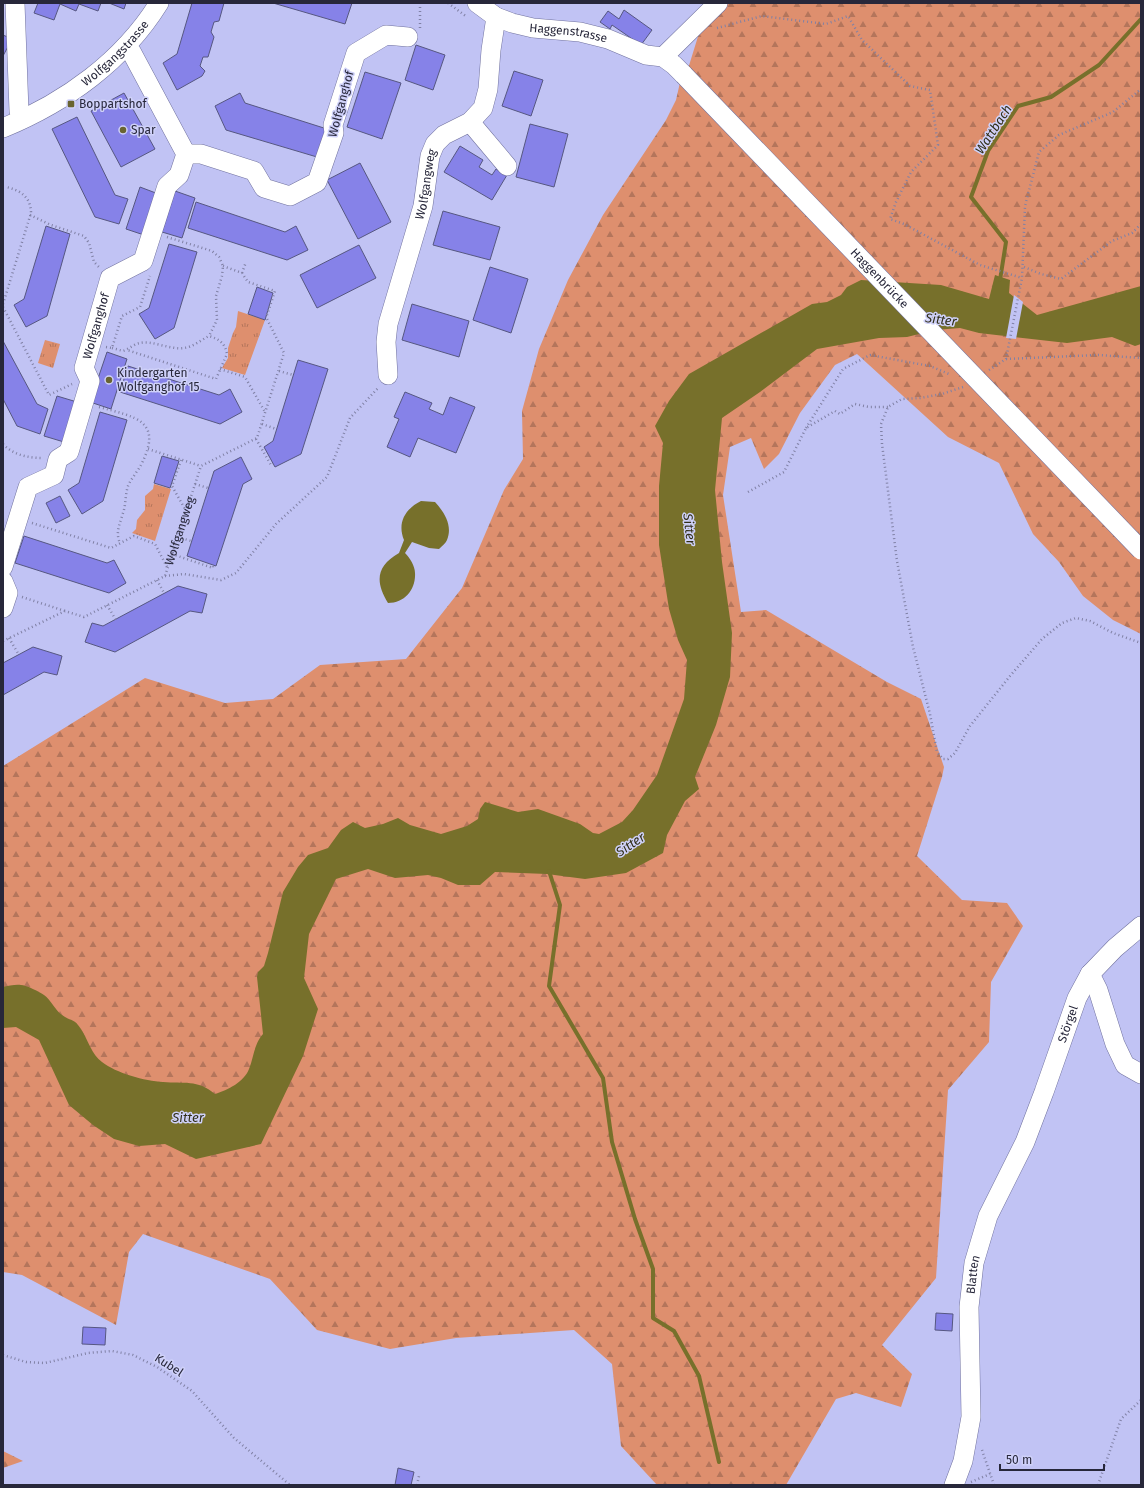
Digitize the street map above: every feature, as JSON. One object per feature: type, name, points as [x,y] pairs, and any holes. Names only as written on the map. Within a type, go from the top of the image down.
[{"type":"street","points":[[15,3],[19,111],[22,119]]},
{"type":"street","name":"Wolfgangstrasse","points":[[3,128],[54,103],[78,88],[100,71],[126,46],[159,3]]},
{"type":"street","points":[[663,57],[718,3]]},
{"type":"street","name":"Haggenstrasse","points":[[473,11],[533,28],[580,32],[608,39],[646,55],[663,57],[684,75]]},
{"type":"street","name":"Wolfgangweg","points":[[388,375],[386,342],[388,324],[423,206],[430,156],[435,144],[444,135],[470,122],[483,108],[488,89],[496,17]]},
{"type":"street","name":"Wolfganghof","points":[[3,567],[28,487],[54,475],[58,458],[69,452],[90,380],[84,368],[110,278],[144,261],[167,186],[178,175],[186,154],[201,154],[254,170],[264,188],[290,196],[317,182],[334,133],[333,125],[356,53],[386,35],[408,37]]},
{"type":"street","points":[[126,46],[132,53],[186,154]]},
{"type":"street","name":"Haggenbrücke","points":[[684,75],[1141,550]]},
{"type":"street","points":[[470,122],[507,166]]},
{"type":"street","name":"Störgel","points":[[1025,1142],[1077,998],[1090,974],[1115,948],[1141,926]]},
{"type":"street","points":[[1090,974],[1098,990],[1115,1044],[1125,1065],[1141,1074]]},
{"type":"street","name":"Blatten","points":[[954,1485],[963,1461],[971,1417],[969,1307],[974,1263],[988,1216],[1025,1142]]},
{"type":"path","points":[[408,37],[420,29],[420,3]]},
{"type":"path","points":[[448,3],[473,11]]},
{"type":"path","points":[[712,29],[762,16],[826,24],[848,16],[862,40],[910,86],[930,90],[938,145],[911,172],[896,202],[890,219],[904,224],[980,265],[1022,278]]},
{"type":"path","points":[[1006,359],[1009,350],[1024,267],[1025,206],[1039,152],[1059,135],[1113,112],[1141,89]]},
{"type":"path","points":[[3,304],[30,215],[31,206],[26,196],[18,191],[6,187]]},
{"type":"path","points":[[30,215],[51,225],[84,236],[89,243],[94,262],[99,267]]},
{"type":"path","points":[[1024,267],[1061,280],[1112,241],[1132,233],[1141,224]]},
{"type":"path","points":[[127,350],[140,343],[174,348],[186,348],[209,336],[217,320],[216,296],[222,276],[223,266],[219,257],[212,251],[163,236]]},
{"type":"path","points":[[242,273],[246,262]]},
{"type":"path","points":[[148,449],[201,466],[257,438],[284,353],[266,318],[275,291],[248,282],[242,273],[223,266]]},
{"type":"path","points":[[112,348],[122,316],[140,307],[151,272]]},
{"type":"path","points":[[3,307],[49,395],[88,376]]},
{"type":"path","points":[[104,346],[123,351],[127,350],[216,379],[226,357],[226,351],[222,342],[217,338],[209,336]]},
{"type":"path","points":[[748,492],[784,472],[806,428],[843,369],[870,355],[930,366],[950,375]]},
{"type":"path","points":[[988,371],[1006,359],[1098,355],[1141,358]]},
{"type":"path","points":[[220,369],[245,377],[266,412]]},
{"type":"path","points":[[279,371],[293,375]]},
{"type":"path","points":[[165,576],[184,574],[221,580],[236,573],[276,524],[326,477],[350,418],[373,394],[388,375]]},
{"type":"path","points":[[806,428],[835,411],[840,414],[855,404],[869,408],[888,407],[902,399],[920,398],[942,394],[965,386]]},
{"type":"path","points":[[96,406],[123,413],[140,420],[149,432],[148,449],[128,487],[118,532],[120,543]]},
{"type":"path","points":[[888,407],[881,424],[882,444],[897,561],[913,646],[930,714],[937,752],[943,759],[948,759],[955,753],[970,726],[1010,676],[1042,639],[1062,623],[1076,618],[1090,621],[1113,633],[1141,643]]},
{"type":"path","points":[[262,424],[276,429]]},
{"type":"path","points":[[256,439],[271,465],[273,464]]},
{"type":"path","points":[[3,444],[6,448],[15,453],[30,458],[58,458]]},
{"type":"path","points":[[181,460],[172,485],[186,511]]},
{"type":"path","name":"Wolfgangweg","points":[[5,594],[84,617],[165,576],[201,466]]},
{"type":"path","points":[[195,484],[208,488]]},
{"type":"path","points":[[18,518],[111,548],[134,536],[155,544],[167,568]]},
{"type":"path","points":[[178,537],[192,541]]},
{"type":"path","points":[[172,554],[212,568],[213,565]]},
{"type":"path","points":[[156,580],[164,593]]},
{"type":"path","points":[[107,605],[116,620]]},
{"type":"path","points":[[3,641],[65,611]]},
{"type":"path","points":[[9,638],[19,655]]},
{"type":"path","name":"Kubel","points":[[3,1355],[26,1362],[45,1363],[88,1353],[112,1351],[133,1354],[157,1366],[192,1391],[234,1438],[290,1485]]},
{"type":"path","points":[[1098,1485],[1121,1418],[1141,1400]]},
{"type":"path","points":[[966,1485],[990,1474]]},
{"type":"path","points":[[417,1485],[419,1476]]},
{"type":"green space","points":[[727,3],[1141,3],[1141,634],[1113,620],[1083,596],[1059,562],[1033,534],[999,463],[948,437],[857,354],[835,365],[800,413],[779,454],[764,469],[751,438],[730,447],[723,495],[741,612],[766,610],[887,682],[921,699],[944,767],[917,856],[962,900],[1007,903],[1023,926],[991,982],[989,1042],[948,1090],[936,1278],[882,1345],[912,1374],[901,1407],[856,1393],[836,1399],[786,1485],[657,1485],[621,1446],[612,1364],[574,1330],[456,1338],[390,1349],[317,1330],[270,1279],[143,1234],[129,1252],[116,1325],[22,1275],[3,1272],[3,766],[145,678],[225,703],[273,699],[320,665],[406,659],[462,588],[504,490],[523,459],[522,411],[539,349],[568,280],[603,215],[666,120],[676,100],[681,78],[687,72],[700,30]]},
{"type":"green space","points":[[238,311],[265,320],[245,375],[222,368],[228,358],[228,348],[236,327]]},
{"type":"green space","points":[[45,340],[60,344],[53,368],[38,363]]},
{"type":"green space","points":[[154,484],[171,489],[155,541],[132,533],[136,529],[137,520],[145,510],[145,496],[153,489]]},
{"type":"green space","points":[[3,1451],[23,1461],[3,1468]]},
{"type":"water","name":"Sitter","points":[[995,275],[1010,280],[1009,293],[1037,315],[1141,286],[1141,344],[1135,346],[1112,337],[1067,343],[979,333],[960,328],[935,330],[907,337],[879,338],[817,349],[760,392],[722,418],[715,490],[722,562],[732,633],[730,677],[716,725],[695,777],[699,789],[685,801],[667,835],[663,853],[626,873],[585,879],[547,874],[495,872],[480,885],[458,885],[441,878],[428,875],[395,878],[368,869],[336,879],[309,934],[304,978],[318,1009],[303,1056],[261,1144],[196,1159],[165,1144],[139,1146],[114,1139],[93,1125],[69,1105],[39,1040],[16,1027],[3,1028],[3,987],[23,985],[44,995],[60,1013],[73,1020],[81,1029],[95,1055],[102,1062],[115,1070],[148,1080],[196,1084],[215,1094],[230,1088],[247,1074],[256,1046],[263,1034],[257,977],[258,972],[264,966],[268,953],[283,892],[298,867],[308,855],[328,848],[341,830],[353,822],[365,828],[383,824],[398,818],[410,825],[441,834],[467,826],[478,819],[480,809],[485,802],[518,812],[538,809],[580,824],[593,833],[599,834],[622,822],[633,810],[657,775],[684,699],[687,660],[678,640],[669,609],[659,545],[659,486],[663,443],[655,426],[669,401],[689,374],[812,304],[827,302],[841,295],[847,287],[861,280],[941,285],[989,299]]},
{"type":"water","points":[[421,501],[435,502],[442,510],[447,519],[449,534],[445,543],[439,549],[429,548],[412,542],[405,553],[414,568],[414,584],[408,594],[400,601],[388,603],[381,588],[380,575],[386,563],[399,553],[404,540],[401,528],[404,517],[415,504]]},
{"type":"pier","points":[[1014,295],[1023,302],[1016,339],[1006,338]]},
{"type":"building","points":[[38,3],[101,3],[98,11],[79,4],[76,11],[60,4],[54,20],[34,13]]},
{"type":"building","points":[[109,3],[126,3],[124,9]]},
{"type":"building","points":[[192,3],[224,3],[219,21],[214,22],[211,32],[214,37],[208,57],[203,57],[200,66],[205,71],[202,76],[177,90],[163,63],[177,54]]},
{"type":"building","points":[[273,3],[352,3],[345,24]]},
{"type":"building","points":[[624,10],[652,30],[641,45],[612,25],[610,29],[600,22],[608,11],[619,19]]},
{"type":"building","points":[[3,35],[12,39],[3,56]]},
{"type":"building","points":[[416,45],[445,55],[433,90],[405,80]]},
{"type":"building","points":[[514,71],[543,80],[531,116],[502,106]]},
{"type":"building","points":[[365,72],[401,83],[382,139],[347,127]]},
{"type":"building","name":"Spar","points":[[124,93],[155,149],[121,167],[91,111]]},
{"type":"building","points":[[240,93],[245,103],[327,129],[317,157],[226,130],[215,106]]},
{"type":"building","points":[[77,117],[115,195],[128,199],[119,224],[95,217],[52,129]]},
{"type":"building","points":[[530,124],[568,134],[554,187],[516,177]]},
{"type":"building","points":[[460,146],[483,160],[479,167],[492,175],[496,169],[507,175],[492,200],[444,172]]},
{"type":"building","points":[[360,163],[391,222],[358,239],[327,180]]},
{"type":"building","points":[[140,187],[161,195],[147,236],[126,229]]},
{"type":"building","points":[[175,191],[195,198],[182,238],[162,232]]},
{"type":"building","points":[[196,202],[285,232],[296,226],[308,250],[287,260],[188,228]]},
{"type":"building","points":[[443,211],[500,227],[490,260],[433,245]]},
{"type":"building","points":[[46,226],[70,234],[47,316],[26,327],[14,305],[24,299]]},
{"type":"building","points":[[169,244],[197,252],[174,328],[155,339],[139,314],[149,308]]},
{"type":"building","points":[[359,245],[376,278],[317,308],[300,275]]},
{"type":"building","points":[[490,267],[528,279],[511,333],[473,320]]},
{"type":"building","points":[[257,287],[273,293],[265,320],[248,314]]},
{"type":"building","points":[[412,304],[469,321],[459,357],[402,340]]},
{"type":"building","points":[[3,341],[37,404],[48,409],[40,434],[17,426],[3,399]]},
{"type":"building","name":"Kindergarten Wolfganghof 15","points":[[107,352],[127,359],[111,409],[90,402]]},
{"type":"building","points":[[298,360],[328,369],[301,454],[275,467],[264,447],[273,441]]},
{"type":"building","points":[[128,366],[219,395],[230,389],[242,412],[220,424],[120,392]]},
{"type":"building","points":[[405,392],[432,403],[429,409],[443,415],[450,397],[475,407],[456,453],[418,438],[410,457],[387,447],[399,419],[394,417]]},
{"type":"building","points":[[57,396],[77,402],[64,442],[44,436]]},
{"type":"building","points":[[100,412],[127,420],[103,501],[82,514],[68,490],[79,483]]},
{"type":"building","points":[[162,456],[179,461],[170,488],[154,483]]},
{"type":"building","points":[[241,457],[252,479],[243,484],[216,566],[187,556],[214,471]]},
{"type":"building","points":[[60,496],[70,516],[56,523],[46,503]]},
{"type":"building","points":[[24,536],[107,563],[114,560],[126,583],[109,593],[15,563]]},
{"type":"building","points":[[178,586],[207,594],[202,613],[190,611],[115,652],[85,642],[92,623],[103,626]]},
{"type":"building","points":[[33,647],[62,656],[57,675],[44,672],[3,695],[3,663]]},
{"type":"building","points":[[936,1313],[953,1314],[952,1331],[935,1330]]},
{"type":"building","points":[[83,1327],[106,1328],[105,1345],[82,1344]]},
{"type":"building","points":[[398,1468],[414,1472],[411,1485],[395,1485]]},
{"type":"waterway","name":"Wattbach","points":[[1000,280],[1006,242],[971,197],[988,151],[1018,106],[1051,97],[1099,65],[1141,19]]},
{"type":"waterway","points":[[549,871],[560,905],[549,986],[603,1078],[612,1142],[635,1219],[653,1269],[653,1318],[674,1331],[699,1376],[719,1462]]},
{"type":"place","name":"Boppartshof","points":[[71,104]]},
{"type":"place","name":"Spar","points":[[123,130]]},
{"type":"place","name":"Kindergarten Wolfganghof 15","points":[[109,380]]}]
